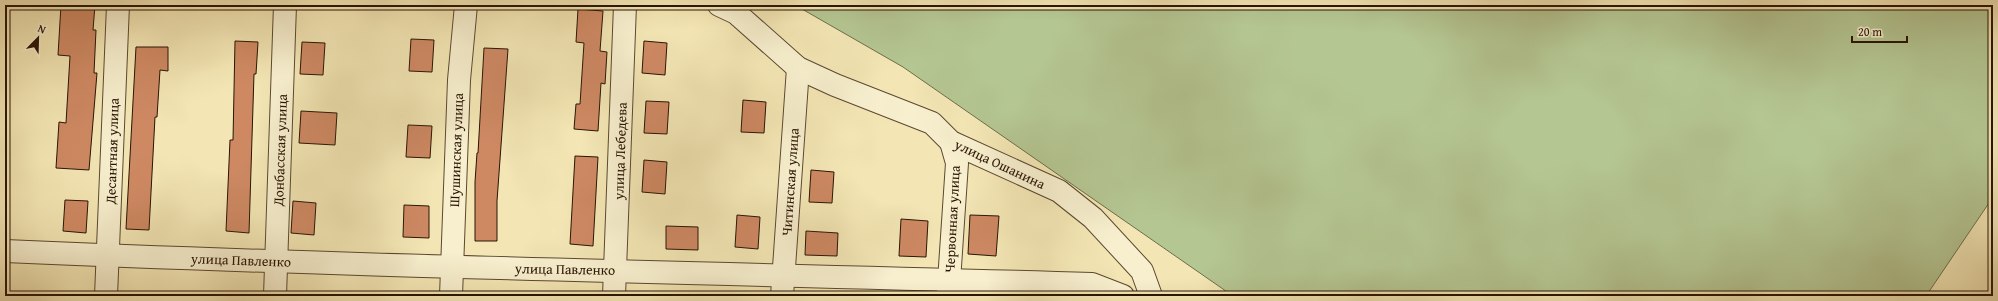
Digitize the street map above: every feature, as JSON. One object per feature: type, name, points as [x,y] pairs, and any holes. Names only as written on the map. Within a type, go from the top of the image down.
[{"type":"street","name":"Десантная улица","points":[[106,296],[118,5]]},
{"type":"street","name":"Донбасская улица","points":[[276,296],[285,5]]},
{"type":"street","name":"Шушинская улица","points":[[451,296],[459,80],[466,5]]},
{"type":"street","name":"улица Лебедева","points":[[614,296],[625,5]]},
{"type":"street","name":"улица Ошанина","points":[[719,5],[736,13],[798,68],[835,85],[932,123],[951,142],[1059,192],[1093,218],[1142,271],[1151,296]]},
{"type":"street","name":"Читинская улица","points":[[783,286],[798,68]]},
{"type":"street","name":"Червонная улица","points":[[948,288],[957,163],[951,142]]},
{"type":"street","name":"улица Павленко","points":[[5,251],[452,267],[615,270],[783,286],[948,288],[1092,284],[1116,295]]},
{"type":"green space","points":[[795,5],[1993,5],[1993,197],[1926,296],[1233,296],[903,67]]},
{"type":"building","points":[[61,5],[95,5],[93,30],[96,30],[94,73],[97,73],[89,170],[56,168],[59,122],[66,123],[70,56],[58,55]]},
{"type":"building","points":[[578,9],[603,11],[600,51],[607,52],[605,84],[601,83],[598,131],[574,129],[576,104],[580,104],[584,43],[576,42]]},
{"type":"building","points":[[411,39],[434,40],[432,72],[409,71]]},
{"type":"building","points":[[235,41],[258,42],[256,74],[254,74],[249,233],[226,231],[230,140],[233,140]]},
{"type":"building","points":[[644,41],[667,43],[665,75],[642,73]]},
{"type":"building","points":[[302,42],[325,43],[323,75],[300,74]]},
{"type":"building","points":[[136,47],[168,47],[168,71],[160,70],[157,117],[155,117],[149,230],[126,229]]},
{"type":"building","points":[[484,48],[508,49],[497,201],[497,241],[475,241],[475,182]]},
{"type":"building","points":[[743,100],[766,102],[764,133],[741,132]]},
{"type":"building","points":[[646,101],[669,102],[667,134],[644,133]]},
{"type":"building","points":[[301,111],[337,113],[335,145],[299,143]]},
{"type":"building","points":[[408,125],[432,126],[430,158],[406,157]]},
{"type":"building","points":[[575,156],[598,157],[593,246],[570,244]]},
{"type":"building","points":[[644,160],[667,162],[665,194],[642,192]]},
{"type":"building","points":[[811,170],[834,172],[832,203],[809,202]]},
{"type":"building","points":[[65,200],[88,201],[86,233],[63,231]]},
{"type":"building","points":[[293,201],[316,203],[314,235],[291,233]]},
{"type":"building","points":[[404,205],[429,206],[429,238],[403,237]]},
{"type":"building","points":[[737,215],[760,217],[758,249],[735,247]]},
{"type":"building","points":[[970,215],[999,216],[996,256],[968,254]]},
{"type":"building","points":[[901,219],[928,221],[926,257],[899,256]]},
{"type":"building","points":[[666,226],[698,227],[698,250],[666,249]]},
{"type":"building","points":[[806,231],[838,233],[837,256],[805,255]]}]
